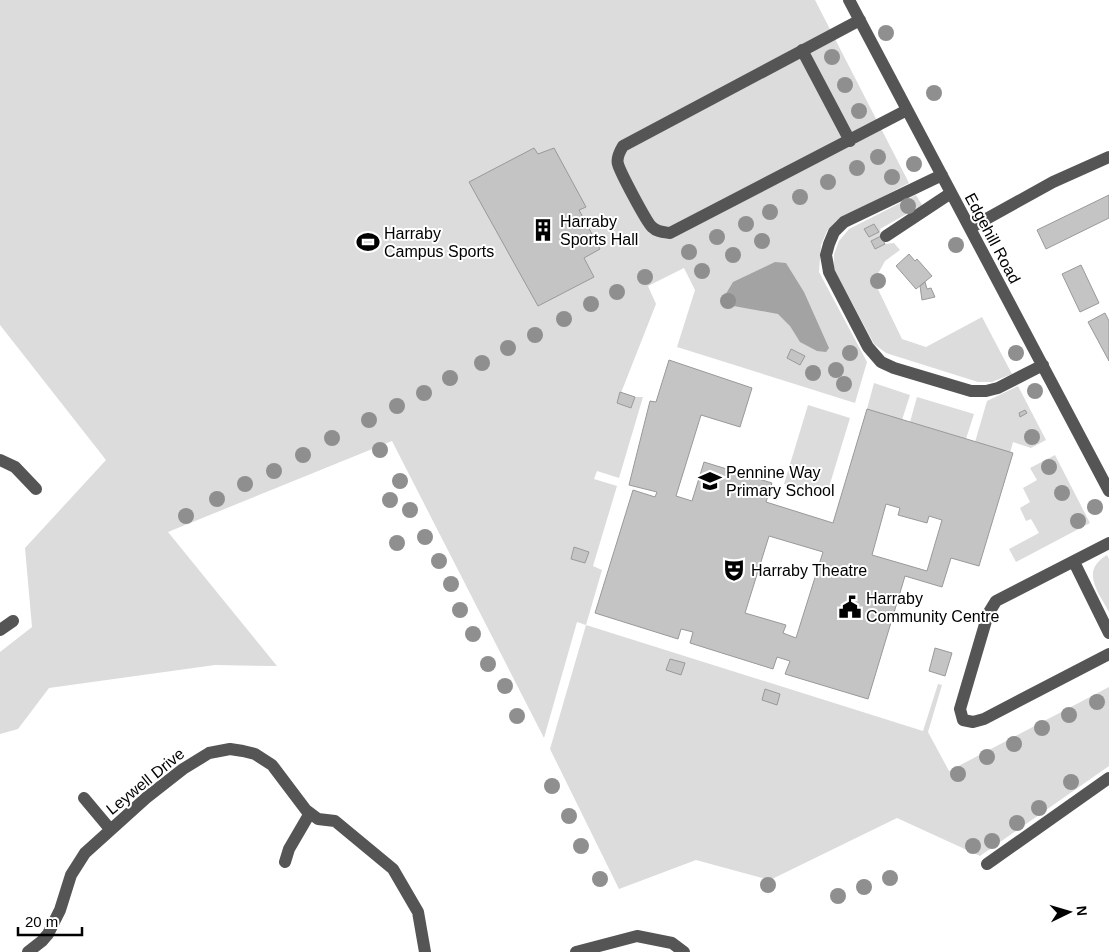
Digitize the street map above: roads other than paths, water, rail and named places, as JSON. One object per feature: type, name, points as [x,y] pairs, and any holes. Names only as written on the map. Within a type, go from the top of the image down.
[{"type":"street","name":"Edgehill Road","points":[[849,0],[1109,491]]},
{"type":"street","points":[[860,20],[623,146],[617,163],[634,196],[651,226],[660,232],[670,233],[907,110]]},
{"type":"street","points":[[802,50],[850,141]]},
{"type":"street","points":[[970,228],[1054,182],[1109,157]]},
{"type":"street","points":[[942,175],[844,222],[834,232],[826,255],[829,272],[868,347],[881,362],[887,365],[971,392],[998,388],[1042,365]]},
{"type":"street","points":[[886,236],[951,193]]},
{"type":"street","points":[[0,460],[15,467],[36,489]]},
{"type":"street","points":[[1109,543],[996,602],[988,614],[960,709],[963,720],[973,722],[984,719],[1109,654]]},
{"type":"street","points":[[1074,562],[1109,633]]},
{"type":"street","points":[[0,630],[13,621]]},
{"type":"street","name":"Leywell Drive","points":[[28,952],[42,941],[51,929],[60,910],[72,875],[85,853],[165,782],[209,753],[230,749],[243,750],[255,754],[272,765],[310,813]]},
{"type":"street","points":[[987,864],[1109,778]]},
{"type":"street","points":[[84,798],[110,829]]},
{"type":"street","points":[[285,862],[310,813],[318,819],[335,821],[393,869],[418,912],[426,952]]},
{"type":"street","points":[[576,952],[637,936],[672,943],[684,952]]},
{"type":"place","name":"Harraby Sports Hall","points":[[543,230]]},
{"type":"place","name":"Harraby Campus Sports","points":[[368,242]]},
{"type":"place","name":"Pennine Way Primary School","points":[[710,481]]},
{"type":"place","name":"Harraby Theatre","points":[[734,570]]},
{"type":"place","name":"Harraby Community Centre","points":[[850,607]]}]
